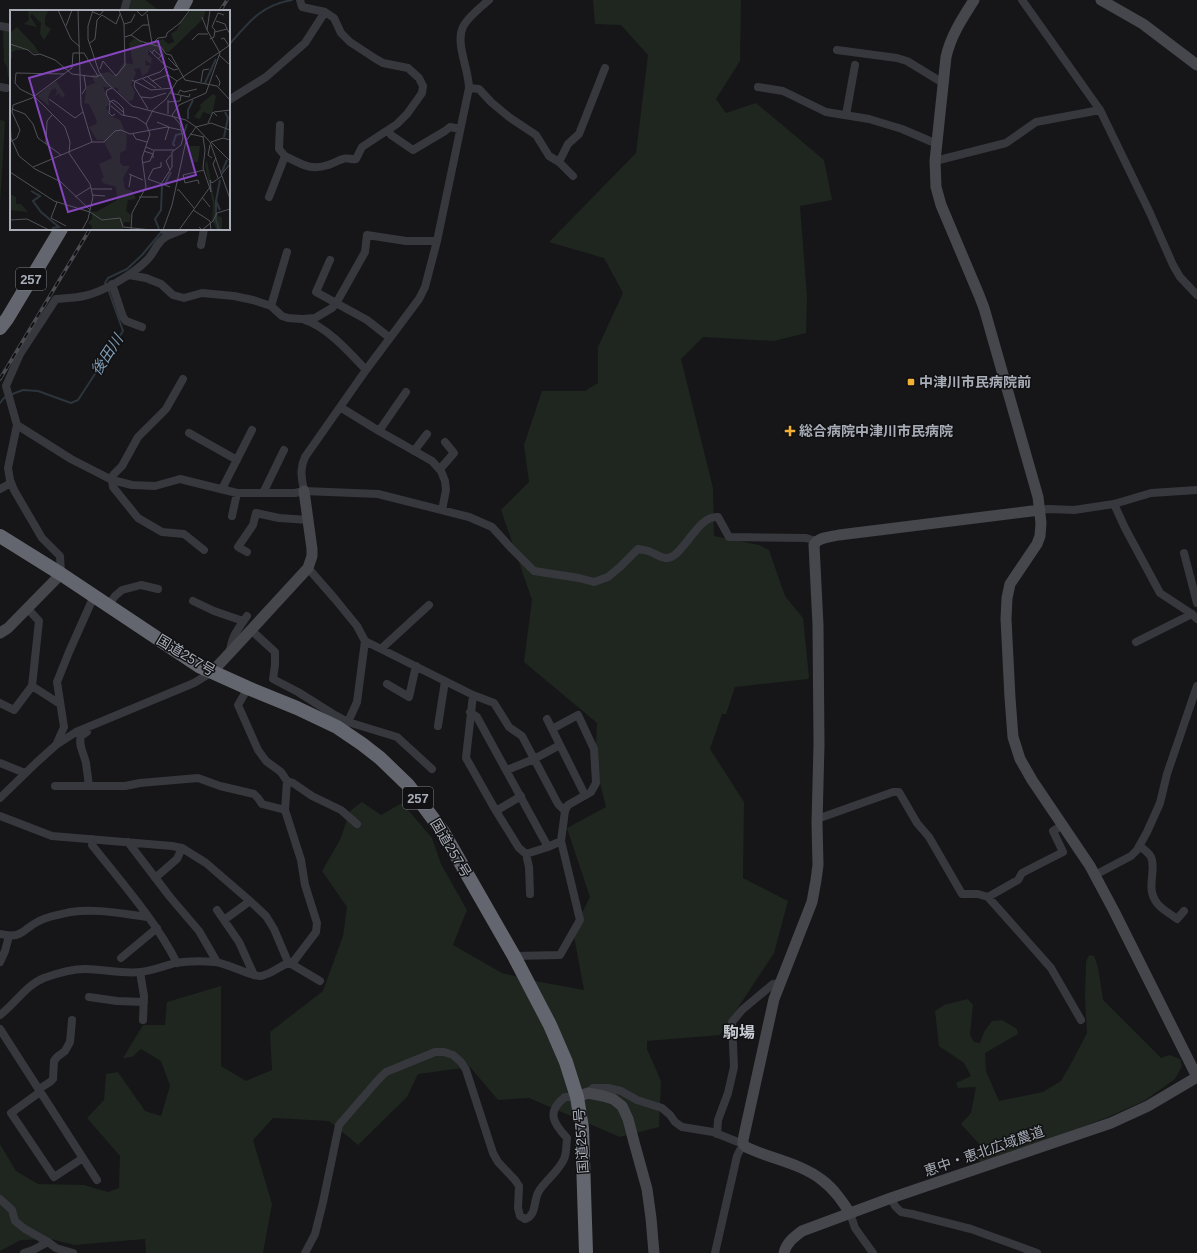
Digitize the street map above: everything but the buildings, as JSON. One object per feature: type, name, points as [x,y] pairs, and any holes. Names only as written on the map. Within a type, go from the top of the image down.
[{"type":"highway","points":[[181,10],[186,0]]},
{"type":"highway","name":"257","points":[[0,328],[7,319],[60,230]]},
{"type":"highway","name":"国道257号","points":[[0,536],[61,574],[199,666],[298,708],[337,727],[380,758],[408,785],[443,832],[514,956],[550,1025],[566,1062],[583,1095],[582,1128],[586,1253]]},
{"type":"street","points":[[124,10],[127,0]]},
{"type":"street","points":[[0,798],[56,745],[76,732],[194,683],[212,672],[308,568],[312,556],[309,520],[301,470],[302,464],[305,457],[366,370],[419,299],[425,287],[437,241],[469,88],[462,45],[462,32],[464,26],[489,0]]},
{"type":"street","points":[[974,0],[957,26],[949,44],[945,63],[935,162],[936,188],[940,205],[980,295],[1036,490],[1040,510],[1040,536],[1037,544],[1010,584],[1007,598],[1006,618],[1013,737],[1020,759],[1095,875],[1197,1077]]},
{"type":"street","points":[[1022,0],[1100,110],[1150,213],[1173,265],[1180,277],[1197,295]]},
{"type":"street","points":[[1101,0],[1143,24],[1197,65]]},
{"type":"street","points":[[280,125],[279,149],[286,156],[313,168],[326,166],[343,159],[356,159],[362,147],[389,130],[407,114],[422,93],[423,86],[419,78],[408,68],[383,63],[345,37],[334,18],[325,12],[302,7],[300,1]]},
{"type":"street","points":[[230,99],[266,77],[305,43],[325,12]]},
{"type":"street","points":[[0,26],[10,28]]},
{"type":"street","points":[[837,50],[897,58],[907,61],[943,83]]},
{"type":"street","points":[[846,115],[855,65]]},
{"type":"street","points":[[559,162],[568,144],[579,134],[605,68]]},
{"type":"street","points":[[758,87],[783,91],[826,112],[868,119],[902,129],[937,144]]},
{"type":"street","points":[[469,88],[479,89],[508,117],[536,135],[548,156],[559,162],[573,176]]},
{"type":"street","points":[[935,162],[1006,143],[1036,122],[1100,110]]},
{"type":"street","points":[[389,130],[391,135],[413,150],[450,127],[460,129]]},
{"type":"street","points":[[269,197],[286,156]]},
{"type":"street","points":[[0,633],[8,628],[61,574],[60,556],[42,538],[11,483],[8,468],[17,425],[6,386],[20,354],[56,299],[85,296],[103,290],[129,275],[148,259],[166,233],[180,230]]},
{"type":"street","points":[[201,245],[204,230]]},
{"type":"street","points":[[129,275],[146,278],[161,284],[173,295],[184,298],[202,293],[234,296],[272,306],[282,316],[288,318],[315,318],[332,308],[336,303],[365,252],[367,235],[406,241],[437,241]]},
{"type":"street","points":[[272,306],[287,252]]},
{"type":"street","points":[[330,260],[316,292],[367,320],[390,338]]},
{"type":"street","points":[[111,284],[123,317],[126,321],[142,327]]},
{"type":"street","points":[[302,319],[312,322],[322,329],[344,347],[366,370]]},
{"type":"street","points":[[183,379],[166,409],[138,437],[122,466],[113,476],[112,480],[113,487],[138,518],[162,532],[184,534],[204,550]]},
{"type":"street","points":[[379,431],[406,392]]},
{"type":"street","points":[[340,407],[432,461],[440,469],[446,481],[446,490],[442,510]]},
{"type":"street","points":[[17,425],[71,459],[112,480],[132,485],[156,486],[180,479],[237,493],[295,494],[304,491],[378,494],[469,517],[492,527],[534,571],[579,578],[594,582],[608,577],[638,549],[652,552],[666,558],[673,556],[704,522],[713,517],[718,517],[729,537],[806,538],[816,541],[839,535],[1048,509],[1074,510],[1114,504],[1151,494],[1197,490]]},
{"type":"street","points":[[222,489],[252,430]]},
{"type":"street","points":[[189,433],[237,460]]},
{"type":"street","points":[[414,451],[427,434]]},
{"type":"street","points":[[440,469],[454,453],[445,442]]},
{"type":"street","points":[[262,493],[284,450]]},
{"type":"street","points":[[0,489],[11,483]]},
{"type":"street","points":[[232,516],[237,493]]},
{"type":"street","points":[[1114,504],[1125,528],[1160,593],[1195,616]]},
{"type":"street","points":[[247,552],[238,547],[253,526],[256,513],[279,518],[309,520]]},
{"type":"street","points":[[715,1253],[737,1156],[743,1144],[774,999],[815,891],[818,865],[817,820],[819,745],[818,632],[814,549],[816,541]]},
{"type":"street","points":[[1184,553],[1195,582],[1197,603]]},
{"type":"street","points":[[308,568],[336,599],[357,626],[365,640],[473,695],[494,703],[509,727],[522,736],[558,804],[565,811]]},
{"type":"street","points":[[108,606],[115,596],[122,590],[141,585],[158,590]]},
{"type":"street","points":[[56,745],[64,727],[57,682],[94,596]]},
{"type":"street","points":[[193,602],[214,612],[245,619],[234,634],[230,644],[230,653]]},
{"type":"street","points":[[382,648],[429,605]]},
{"type":"street","points":[[0,703],[14,710],[32,686],[39,621],[27,608]]},
{"type":"street","points":[[1136,642],[1195,616]]},
{"type":"street","points":[[251,630],[276,652],[276,665],[273,679],[348,722],[397,737],[432,769]]},
{"type":"street","points":[[348,722],[357,702],[365,640]]},
{"type":"street","points":[[387,684],[409,697],[416,666]]},
{"type":"street","points":[[438,726],[445,681]]},
{"type":"street","points":[[32,686],[60,704]]},
{"type":"street","points":[[1095,875],[1131,856],[1147,832],[1160,803],[1167,774],[1197,686]]},
{"type":"street","points":[[0,1015],[29,987],[42,978],[84,969],[140,972],[177,963],[217,962],[261,976],[283,967],[288,962],[294,961],[316,932],[317,923],[305,885],[301,860],[285,810],[287,781],[281,772],[266,761],[258,750],[238,705],[248,688]]},
{"type":"street","points":[[473,695],[466,758],[519,848],[526,854],[529,867],[530,894]]},
{"type":"street","points":[[470,712],[477,717],[548,847]]},
{"type":"street","points":[[514,956],[560,955],[580,920],[560,841],[565,811],[568,805],[585,794],[591,792],[596,783],[594,749],[578,714],[552,729]]},
{"type":"street","points":[[547,719],[585,794]]},
{"type":"street","points":[[86,728],[87,732],[81,736],[80,740],[86,764],[88,786]]},
{"type":"street","points":[[507,770],[534,759],[560,745]]},
{"type":"street","points":[[0,763],[25,773]]},
{"type":"street","points":[[55,786],[124,786],[140,783],[198,778],[220,786],[254,794],[262,804],[285,810]]},
{"type":"street","points":[[287,781],[340,810],[357,824]]},
{"type":"street","points":[[817,820],[893,792],[899,792],[917,823],[929,837],[962,894],[978,894],[988,897],[1051,968],[1081,1020]]},
{"type":"street","points":[[496,811],[521,796]]},
{"type":"street","points":[[0,816],[52,836],[182,848],[206,863],[266,916],[274,929],[288,962],[320,981]]},
{"type":"street","points":[[988,897],[1018,880],[1022,874],[1063,852],[1054,831],[1063,825]]},
{"type":"street","points":[[92,839],[92,845],[167,943],[177,963]]},
{"type":"street","points":[[526,854],[548,847],[560,841]]},
{"type":"street","points":[[128,842],[155,878],[199,931],[217,962]]},
{"type":"street","points":[[1139,846],[1146,851],[1152,862],[1151,884],[1153,896],[1157,903],[1177,919],[1184,911]]},
{"type":"street","points":[[155,878],[177,859],[182,848]]},
{"type":"street","points":[[224,920],[250,901]]},
{"type":"street","points":[[0,934],[9,936],[18,935],[38,921],[48,917],[72,912],[90,910],[148,917]]},
{"type":"street","points":[[216,910],[240,942],[254,975]]},
{"type":"street","points":[[121,958],[156,928]]},
{"type":"street","points":[[0,962],[9,936]]},
{"type":"street","points":[[140,972],[144,1002],[144,1020]]},
{"type":"street","points":[[717,1134],[718,1120],[728,1093],[734,1067],[732,1022],[742,1010],[774,984],[780,984]]},
{"type":"street","points":[[89,997],[117,1001],[144,1002]]},
{"type":"street","points":[[72,1020],[70,1042],[66,1051],[54,1061],[53,1079],[11,1113],[54,1178],[82,1158]]},
{"type":"street","points":[[0,1029],[97,1180]]},
{"type":"street","points":[[304,1253],[315,1234],[339,1125],[386,1072],[434,1052],[444,1052],[453,1055],[461,1062],[466,1070],[493,1153],[498,1162],[519,1186],[518,1208],[520,1216],[525,1219],[530,1218],[532,1214],[538,1191],[564,1159],[567,1138],[560,1131],[555,1121],[553,1114],[556,1106],[565,1097],[583,1095],[613,1099],[622,1106],[628,1119],[646,1189],[651,1218],[654,1253]]},
{"type":"street","name":"恵中・恵北広域農道","points":[[784,1253],[791,1239],[802,1231],[891,1198],[1111,1123],[1148,1106],[1197,1077]]},
{"type":"street","points":[[583,1095],[593,1088],[608,1088],[621,1091],[637,1100],[662,1108],[682,1127],[717,1134],[743,1144],[750,1149],[804,1169],[831,1188],[850,1213],[855,1228],[873,1253]]},
{"type":"street","points":[[891,1198],[895,1206],[901,1212],[971,1229],[1037,1253]]},
{"type":"street","points":[[0,1199],[12,1210],[15,1221],[25,1229],[48,1242],[55,1251],[73,1253]]},
{"type":"street","points":[[24,1253],[48,1242]]},
{"type":"shaded area","points":[[128,0],[145,0],[157,10],[125,10]]},
{"type":"shaded area","points":[[593,0],[741,0],[740,61],[716,99],[726,113],[756,103],[824,160],[832,200],[800,206],[807,297],[806,333],[774,341],[703,337],[681,359],[713,488],[714,536],[759,545],[769,550],[785,596],[803,618],[808,679],[735,687],[726,714],[722,714],[710,749],[744,802],[743,878],[788,901],[774,953],[720,1035],[647,1041],[647,1049],[661,1081],[659,1127],[620,1137],[529,1098],[498,1100],[470,1067],[418,1074],[407,1097],[358,1145],[329,1121],[273,1118],[253,1140],[272,1204],[263,1253],[146,1253],[145,1239],[74,1245],[51,1239],[21,1240],[0,1251],[0,1144],[16,1171],[38,1184],[84,1185],[108,1192],[119,1188],[120,1156],[87,1118],[104,1100],[106,1074],[118,1072],[145,1111],[161,1116],[170,1086],[161,1061],[141,1049],[132,1057],[123,1058],[143,1025],[165,1025],[167,1002],[221,986],[221,1066],[246,1081],[272,1070],[270,1032],[323,991],[343,936],[347,907],[322,871],[340,840],[350,811],[362,802],[381,815],[402,803],[432,838],[441,864],[467,910],[453,945],[502,973],[584,990],[573,931],[590,897],[567,828],[606,807],[595,763],[597,723],[524,662],[532,600],[501,510],[529,482],[524,445],[542,391],[585,391],[598,383],[598,347],[623,293],[604,258],[549,242],[636,153],[648,55],[621,25],[595,24]]},
{"type":"shaded area","points":[[3,28],[10,30],[10,78],[8,77],[7,67],[4,62]]},
{"type":"shaded area","points":[[0,120],[5,121],[0,204]]},
{"type":"shaded area","points":[[1089,955],[1094,956],[1098,967],[1103,1000],[1161,1058],[1170,1055],[1180,1059],[1182,1066],[1175,1079],[1144,1101],[1106,1118],[980,1163],[975,1154],[980,1145],[961,1124],[971,1113],[976,1087],[958,1088],[956,1083],[971,1076],[964,1063],[939,1046],[935,1011],[944,1005],[968,999],[973,1005],[970,1035],[974,1042],[980,1043],[984,1032],[992,1021],[1002,1020],[1017,1029],[1018,1034],[985,1053],[986,1071],[999,1101],[1043,1092],[1061,1081],[1087,1033],[1085,997],[1086,962]]},
{"type":"waterway","name":"後田川","points":[[230,44],[249,22],[263,11],[281,2],[292,0]]},
{"type":"waterway","name":"後田川","points":[[106,285],[105,283],[108,278],[127,269],[142,255],[163,230]]},
{"type":"waterway","name":"後田川","points":[[10,395],[23,390],[38,391],[71,403],[78,400],[123,331],[108,289]]},
{"type":"waterway","name":"後田川","points":[[0,403],[6,397]]},
{"type":"railway","points":[[221,10],[227,0]]},
{"type":"railway","points":[[0,379],[89,230]]},
{"type":"place","name":"中津川市民病院前","points":[[911,382]]},
{"type":"place","name":"総合病院中津川市民病院","points":[[790,431]]},
{"type":"district","name":"駒場","points":[[739,1032]]}]
